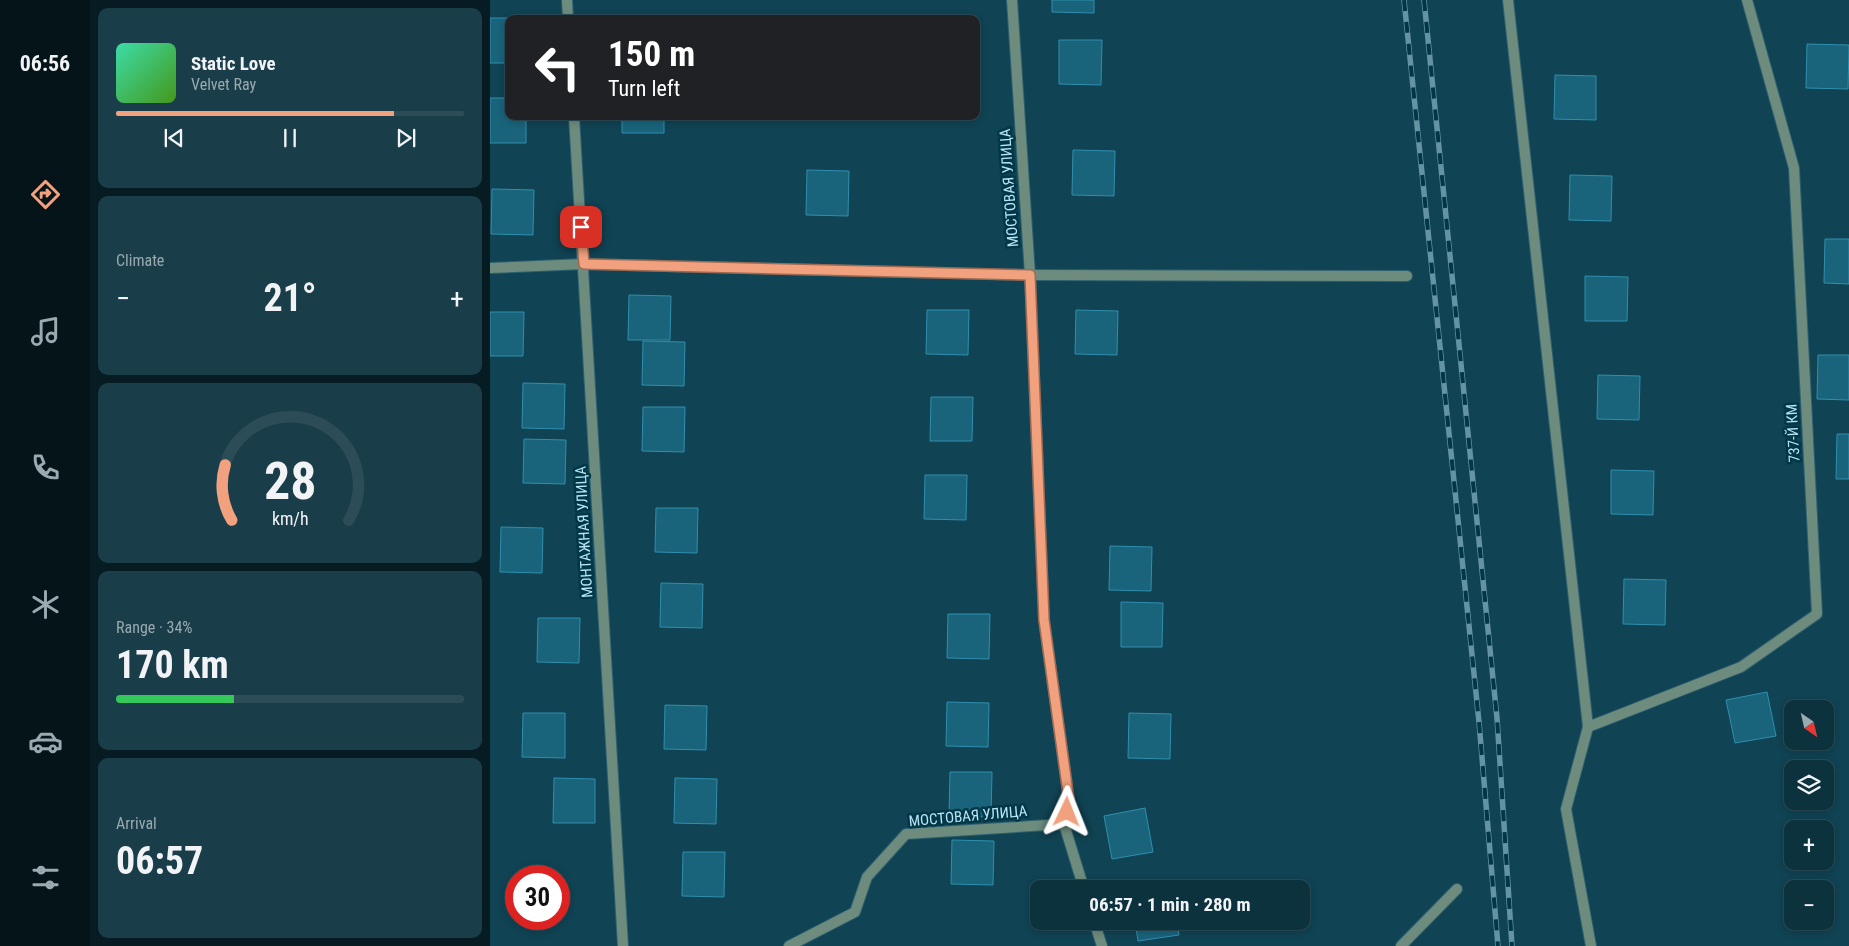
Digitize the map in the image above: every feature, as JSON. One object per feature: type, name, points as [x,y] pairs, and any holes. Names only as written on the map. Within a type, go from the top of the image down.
[{"type":"street","points":[[566,0],[568,15]]},
{"type":"street","name":"МОСТОВАЯ УЛИЦА","points":[[789,946],[855,912],[867,877],[906,834],[1064,824],[1069,800],[1044,620],[1030,275],[1012,0]]},
{"type":"street","points":[[1508,0],[1588,727],[1566,808],[1591,946]]},
{"type":"street","name":"737-Й КМ","points":[[1588,727],[1741,667],[1817,614],[1794,168],[1747,0]]},
{"type":"street","name":"МОНТАЖНАЯ УЛИЦА","points":[[574,120],[624,946]]},
{"type":"street","points":[[490,268],[584,264],[1030,275],[1407,276]]},
{"type":"street","points":[[1064,824],[1081,880]]},
{"type":"street","points":[[1401,946],[1457,889]]},
{"type":"street","points":[[1097,930],[1102,946]]},
{"type":"building","points":[[1052,0],[1094,0],[1094,13],[1052,12]]},
{"type":"building","points":[[490,18],[505,18],[505,63],[490,63]]},
{"type":"building","points":[[1059,40],[1102,40],[1101,85],[1059,84]]},
{"type":"building","points":[[1807,44],[1849,45],[1848,89],[1806,88]]},
{"type":"building","points":[[1555,75],[1596,76],[1596,120],[1554,119]]},
{"type":"building","points":[[490,98],[505,98],[505,120],[526,120],[526,143],[490,143]]},
{"type":"building","points":[[622,120],[664,120],[664,133],[622,133]]},
{"type":"building","points":[[1073,150],[1115,151],[1114,196],[1072,195]]},
{"type":"building","points":[[807,170],[849,171],[848,216],[806,215]]},
{"type":"building","points":[[1570,175],[1612,176],[1611,221],[1569,220]]},
{"type":"building","points":[[492,189],[534,190],[533,235],[491,234]]},
{"type":"building","points":[[1825,239],[1849,239],[1849,284],[1824,283]]},
{"type":"building","points":[[1585,276],[1628,277],[1627,321],[1585,321]]},
{"type":"building","points":[[629,295],[671,296],[670,340],[628,340]]},
{"type":"building","points":[[927,310],[969,310],[968,355],[926,354]]},
{"type":"building","points":[[1076,310],[1118,311],[1117,355],[1075,354]]},
{"type":"building","points":[[490,312],[524,312],[523,356],[490,356]]},
{"type":"building","points":[[643,341],[685,342],[684,386],[642,385]]},
{"type":"building","points":[[1818,355],[1849,355],[1849,400],[1817,399]]},
{"type":"building","points":[[1598,375],[1640,376],[1639,420],[1597,419]]},
{"type":"building","points":[[523,383],[565,384],[564,429],[522,428]]},
{"type":"building","points":[[931,397],[973,397],[972,441],[930,441]]},
{"type":"building","points":[[643,407],[685,407],[684,452],[642,451]]},
{"type":"building","points":[[1837,434],[1849,434],[1849,479],[1836,479]]},
{"type":"building","points":[[524,439],[566,440],[565,484],[523,483]]},
{"type":"building","points":[[1611,470],[1654,471],[1653,515],[1611,514]]},
{"type":"building","points":[[925,475],[967,475],[966,520],[924,519]]},
{"type":"building","points":[[656,508],[698,508],[697,553],[655,552]]},
{"type":"building","points":[[501,527],[543,528],[542,573],[500,572]]},
{"type":"building","points":[[1110,546],[1152,547],[1151,591],[1109,590]]},
{"type":"building","points":[[1624,579],[1666,580],[1665,625],[1623,624]]},
{"type":"building","points":[[661,583],[703,584],[702,628],[660,627]]},
{"type":"building","points":[[1121,602],[1163,603],[1162,647],[1121,647]]},
{"type":"building","points":[[948,614],[990,614],[989,659],[947,658]]},
{"type":"building","points":[[538,618],[580,618],[579,663],[537,662]]},
{"type":"building","points":[[1767,692],[1776,736],[1735,743],[1726,700]]},
{"type":"building","points":[[947,702],[989,703],[988,747],[946,746]]},
{"type":"building","points":[[665,705],[707,706],[706,750],[664,749]]},
{"type":"building","points":[[523,713],[565,713],[565,758],[522,757]]},
{"type":"building","points":[[1129,713],[1171,714],[1170,759],[1128,758]]},
{"type":"building","points":[[950,772],[992,772],[991,817],[949,816]]},
{"type":"building","points":[[554,778],[595,779],[595,823],[553,823]]},
{"type":"building","points":[[675,778],[717,779],[716,824],[674,823]]},
{"type":"building","points":[[1145,808],[1153,852],[1112,859],[1104,816]]},
{"type":"building","points":[[952,840],[994,841],[993,885],[951,884]]},
{"type":"building","points":[[683,852],[725,852],[724,897],[682,896]]},
{"type":"building","points":[[1136,930],[1178,930],[1179,935],[1138,941]]},
{"type":"railway","points":[[1404,0],[1479,722],[1498,946]]},
{"type":"railway","points":[[1424,0],[1497,718],[1512,946]]},
{"type":"route","points":[[581,227],[584,264],[1030,275],[1044,620],[1069,800],[1067,812]]}]
